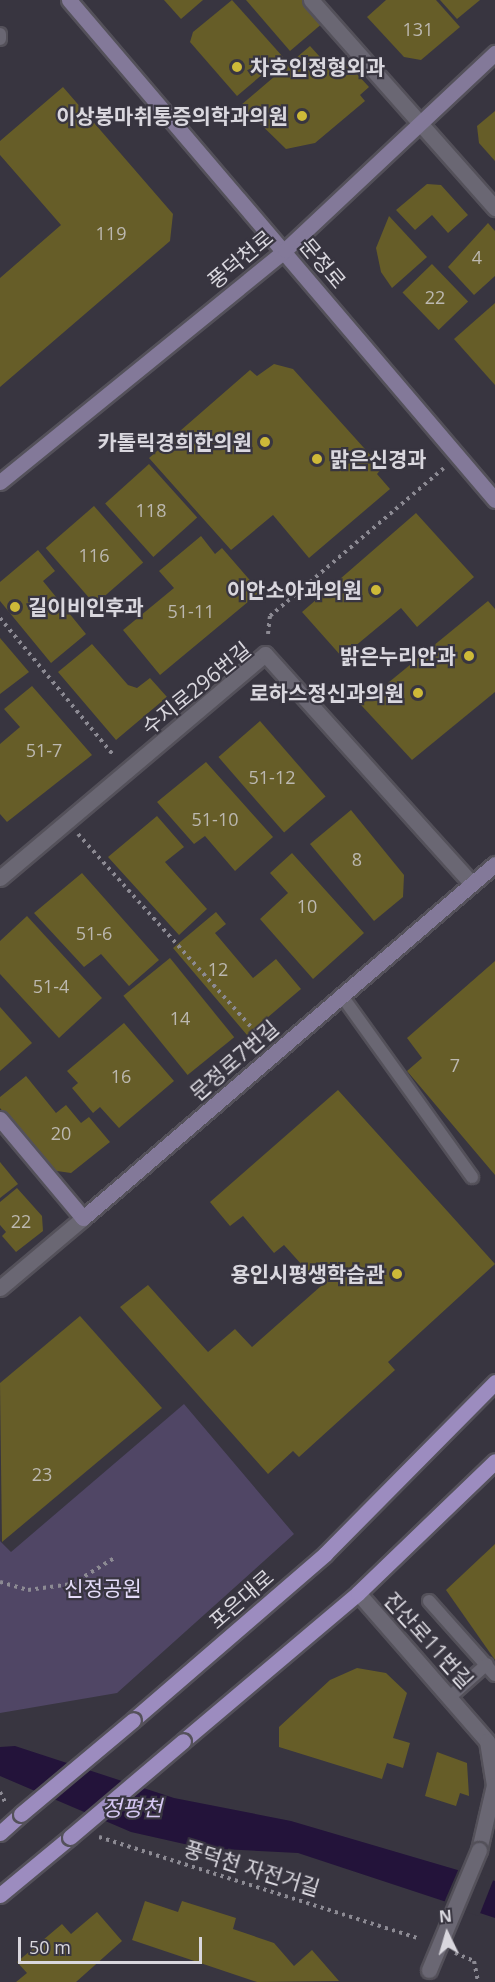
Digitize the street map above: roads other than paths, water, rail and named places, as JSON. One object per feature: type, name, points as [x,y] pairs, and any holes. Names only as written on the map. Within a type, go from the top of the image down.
[{"type":"main road","name":"포은대로","points":[[0,1833],[325,1554],[495,1382]]},
{"type":"main road","points":[[0,1895],[358,1593],[495,1461]]},
{"type":"street","name":"문정로","points":[[69,0],[285,250],[456,457],[495,500]]},
{"type":"street","points":[[311,0],[495,208]]},
{"type":"street","name":"풍덕천로","points":[[2,476],[285,250],[495,53]]},
{"type":"street","name":"수지로296번길","points":[[0,878],[265,654],[472,884]]},
{"type":"street","name":"문정로7번길","points":[[0,1288],[495,864]]},
{"type":"street","points":[[0,1119],[82,1218]]},
{"type":"street","name":"진산로11번길","points":[[358,1593],[451,1696],[488,1741],[493,1762],[492,1810],[479,1850],[427,1976]]},
{"type":"lane","points":[[0,34],[0,39]]},
{"type":"lane","points":[[342,996],[472,1177]]},
{"type":"lane","points":[[429,1601],[495,1675]]},
{"type":"lane","points":[[451,1696],[487,1664]]},
{"type":"water","name":"정평천","points":[[15,1746],[174,1798],[291,1821],[495,1881],[495,1918],[298,1853],[202,1848],[131,1832],[0,1776],[0,1747]]},
{"type":"place","name":"차호인정형외과","points":[[237,67]]},
{"type":"place","name":"이상봉마취통증의학과의원","points":[[302,116]]},
{"type":"place","name":"카톨릭경희한의원","points":[[265,442]]},
{"type":"place","name":"맑은신경과","points":[[317,459]]},
{"type":"place","name":"이안소아과의원","points":[[376,590]]},
{"type":"place","name":"길이비인후과","points":[[15,607]]},
{"type":"place","name":"밝은누리안과","points":[[469,656]]},
{"type":"place","name":"로하스정신과의원","points":[[418,693]]},
{"type":"place","name":"용인시평생학습관","points":[[397,1274]]},
{"type":"park label","name":"신정공원","points":[[103,1588]]}]
